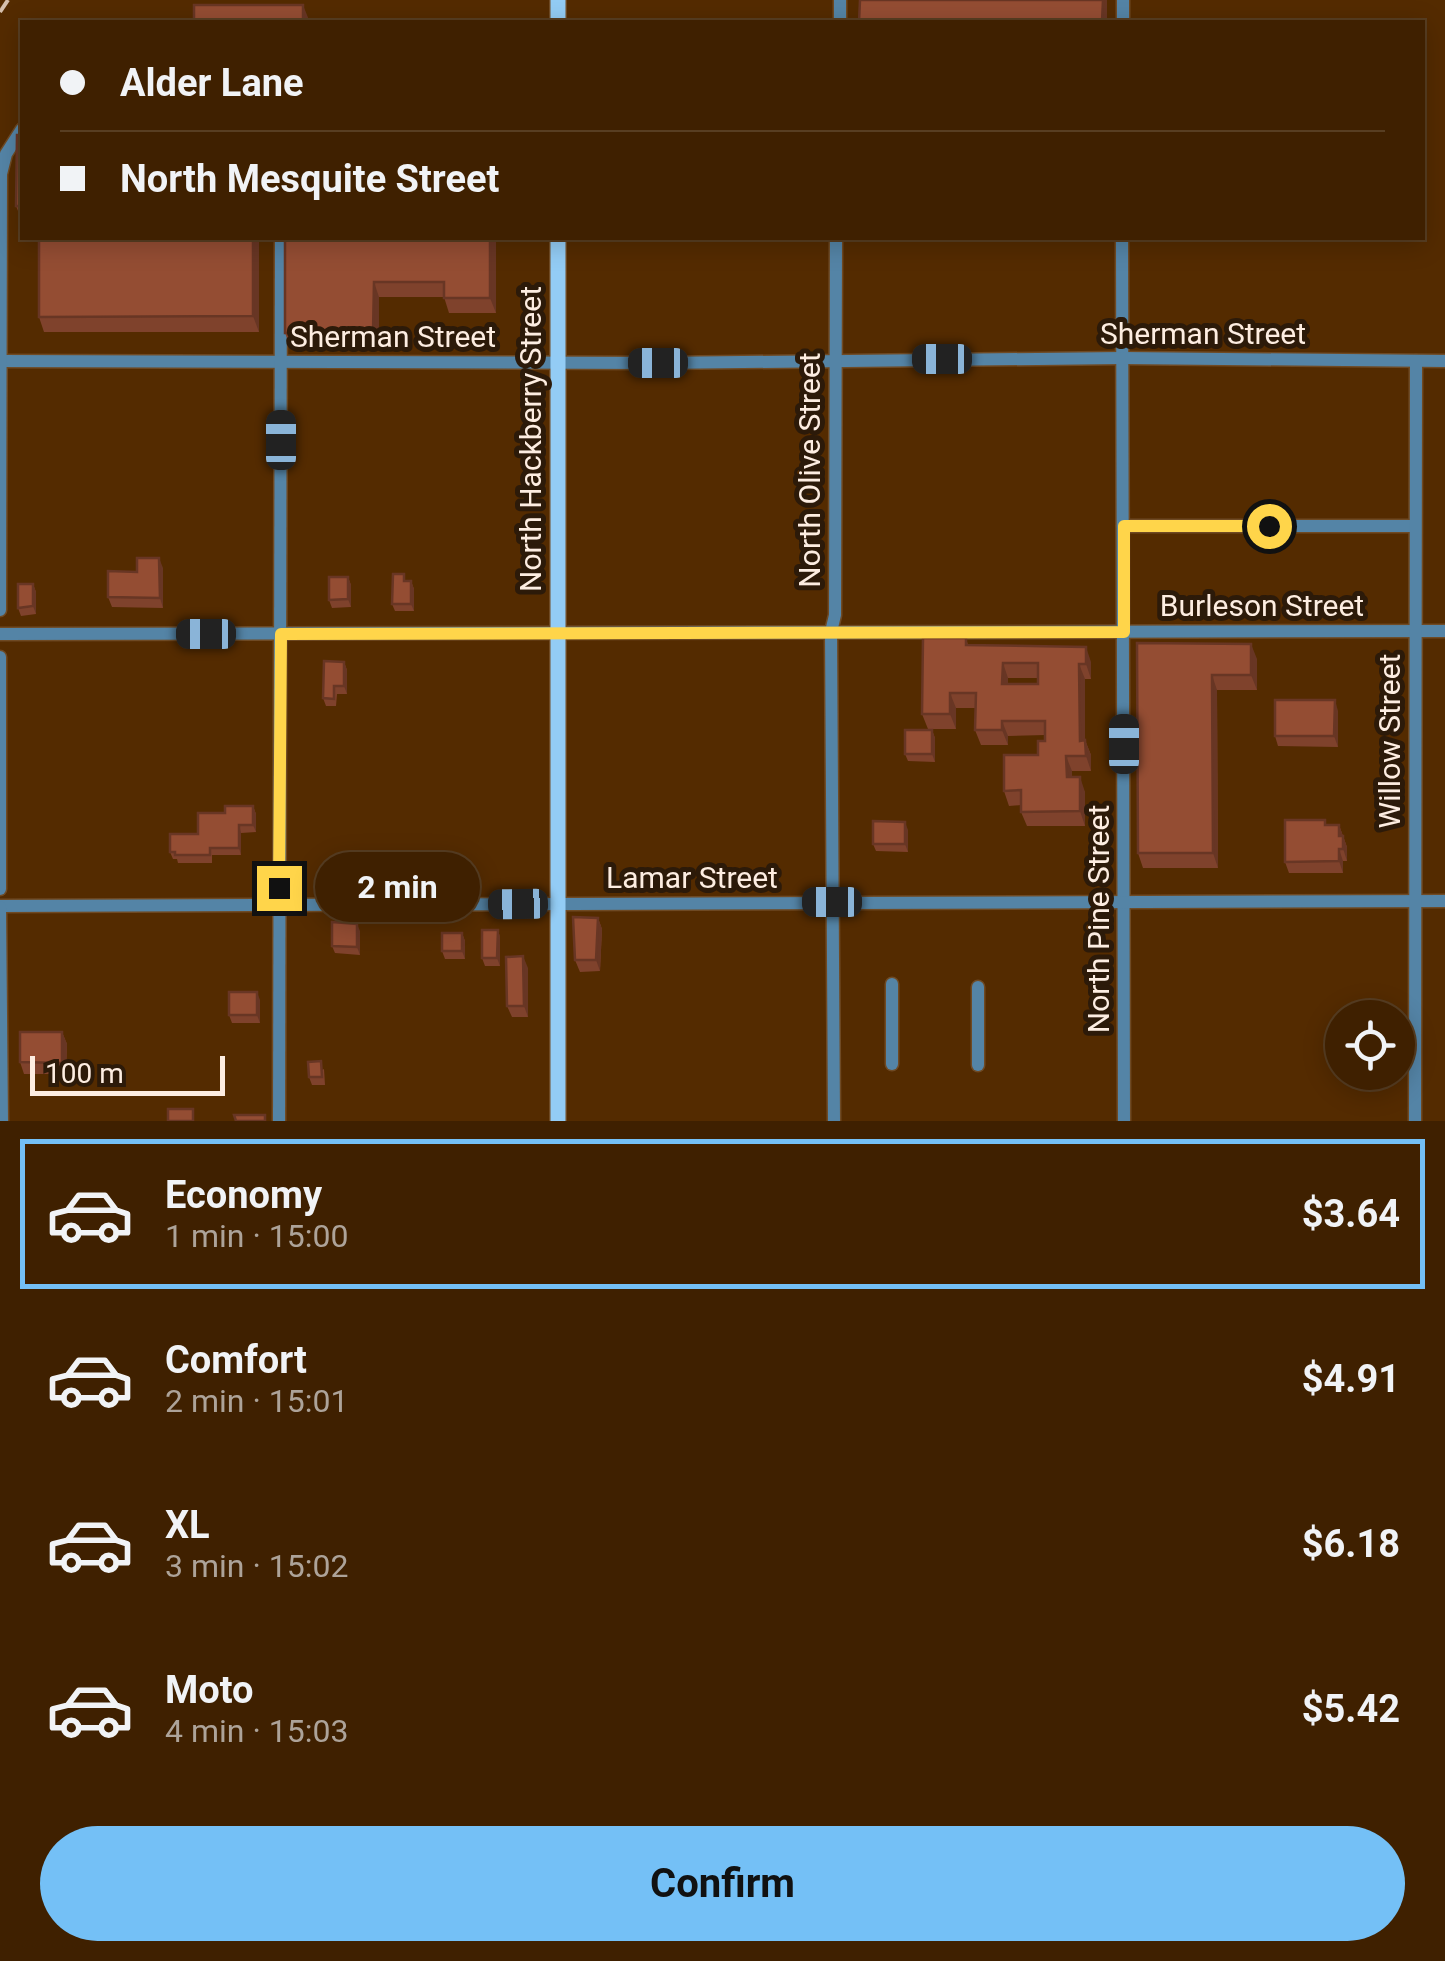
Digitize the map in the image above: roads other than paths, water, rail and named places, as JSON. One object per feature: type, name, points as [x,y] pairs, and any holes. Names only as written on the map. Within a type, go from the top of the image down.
[{"type":"main road","name":"North Hackberry Street","points":[[558,240],[558,1121]]},
{"type":"street","points":[[0,610],[1,174],[6,154],[20,133]]},
{"type":"street","points":[[279,1121],[280,240]]},
{"type":"street","name":"North Olive Street","points":[[834,1121],[832,632],[836,240]]},
{"type":"street","name":"North Pine Street","points":[[1122,240],[1124,1121]]},
{"type":"street","name":"Sherman Street","points":[[0,361],[1445,361]]},
{"type":"street","name":"Willow Street","points":[[1415,1121],[1416,361]]},
{"type":"street","points":[[1124,526],[1415,526]]},
{"type":"street","name":"Burleson Street","points":[[0,634],[1445,630]]},
{"type":"street","points":[[0,657],[0,889]]},
{"type":"street","name":"Lamar Street","points":[[0,907],[1445,900]]},
{"type":"street","points":[[0,907],[2,1121]]},
{"type":"street","points":[[892,984],[892,1064]]},
{"type":"street","points":[[978,987],[978,1066]]},
{"type":"railway","points":[[0,12],[8,0]]}]
